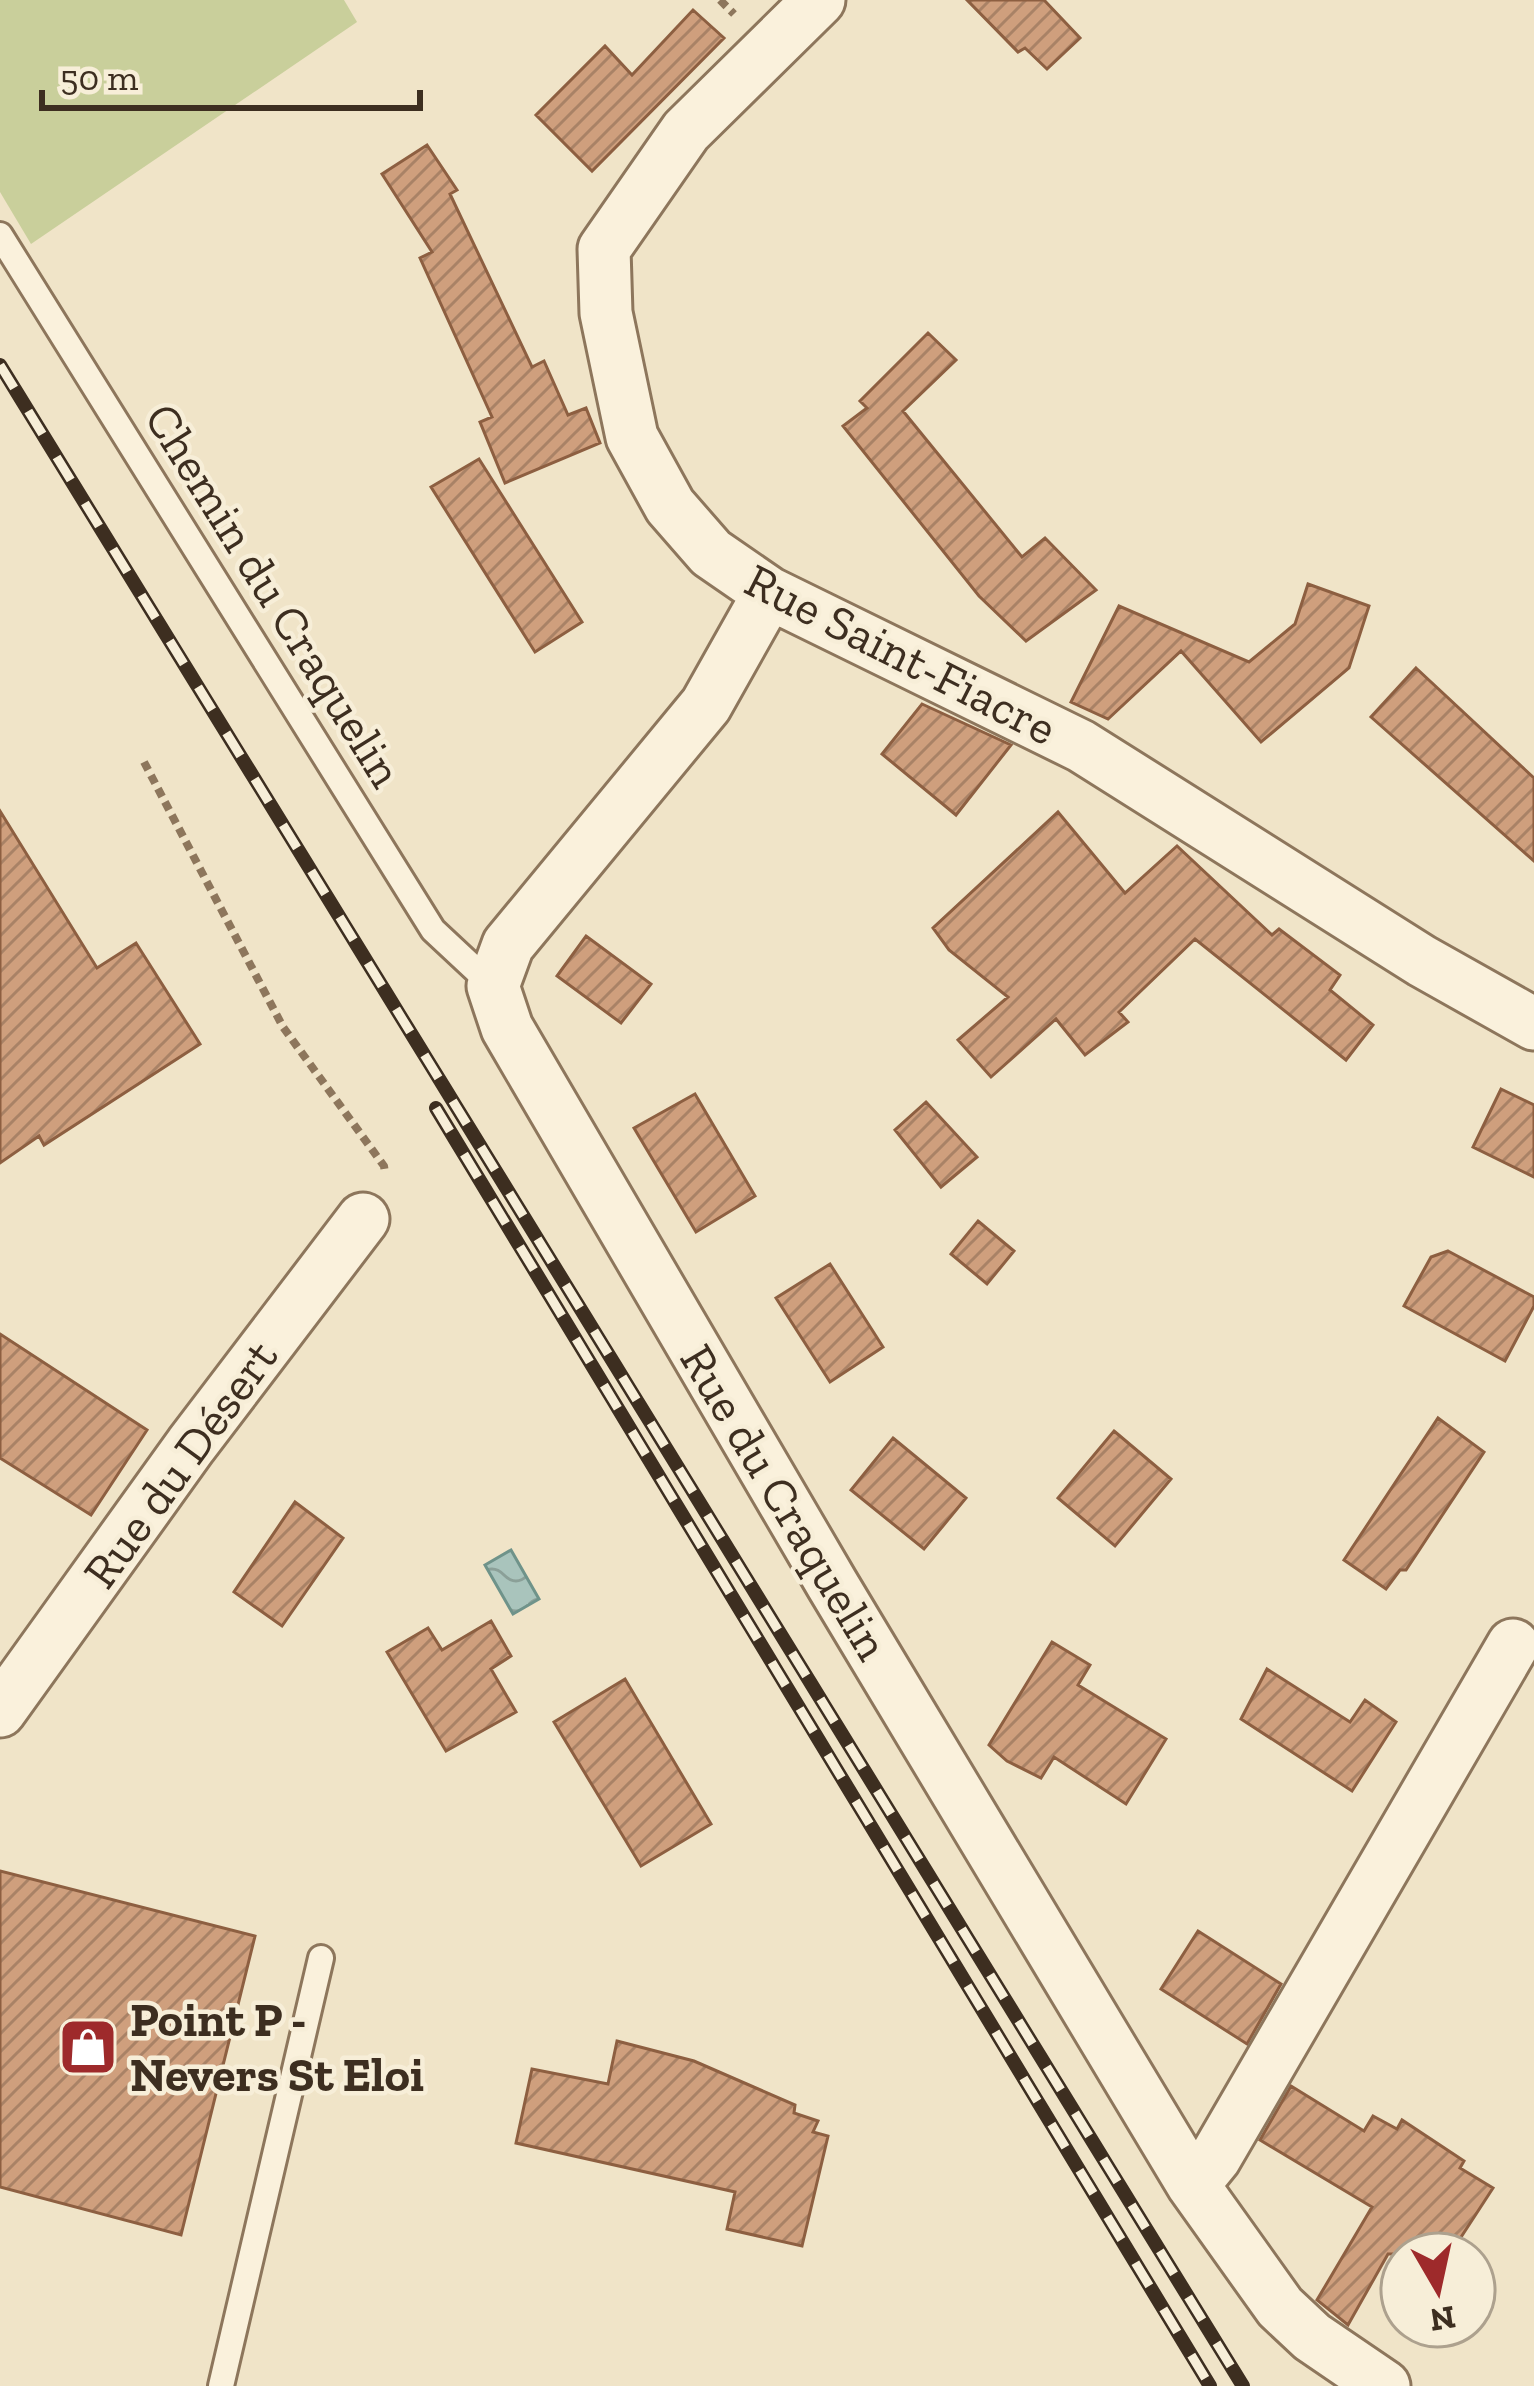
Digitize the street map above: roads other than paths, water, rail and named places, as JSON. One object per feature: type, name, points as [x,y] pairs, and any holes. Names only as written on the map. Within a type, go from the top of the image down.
[{"type":"street","name":"Rue Saint-Fiacre","points":[[819,0],[686,131],[604,249],[606,313],[632,437],[670,506],[711,554],[769,593],[1081,746],[1422,961],[1534,1024]]},
{"type":"street","points":[[493,986],[508,945],[706,705],[769,593]]},
{"type":"street","name":"Rue du Craquelin","points":[[493,986],[519,1049],[1193,2185],[1280,2307],[1312,2337],[1384,2386]]},
{"type":"street","name":"Rue du Désert","points":[[0,1711],[191,1445],[363,1219]]},
{"type":"street","points":[[1193,2185],[1215,2158],[1513,1645]]},
{"type":"lane","name":"Chemin du Craquelin","points":[[0,236],[433,930],[493,986]]},
{"type":"lane","points":[[221,2386],[321,1958]]},
{"type":"water","points":[[511,1550],[539,1599],[513,1614],[485,1565]]},
{"type":"railway","points":[[0,365],[1243,2386]]},
{"type":"railway","points":[[436,1108],[1210,2386]]},
{"type":"place","name":"Point P - Nevers St Eloi","points":[[88,2047]]}]
